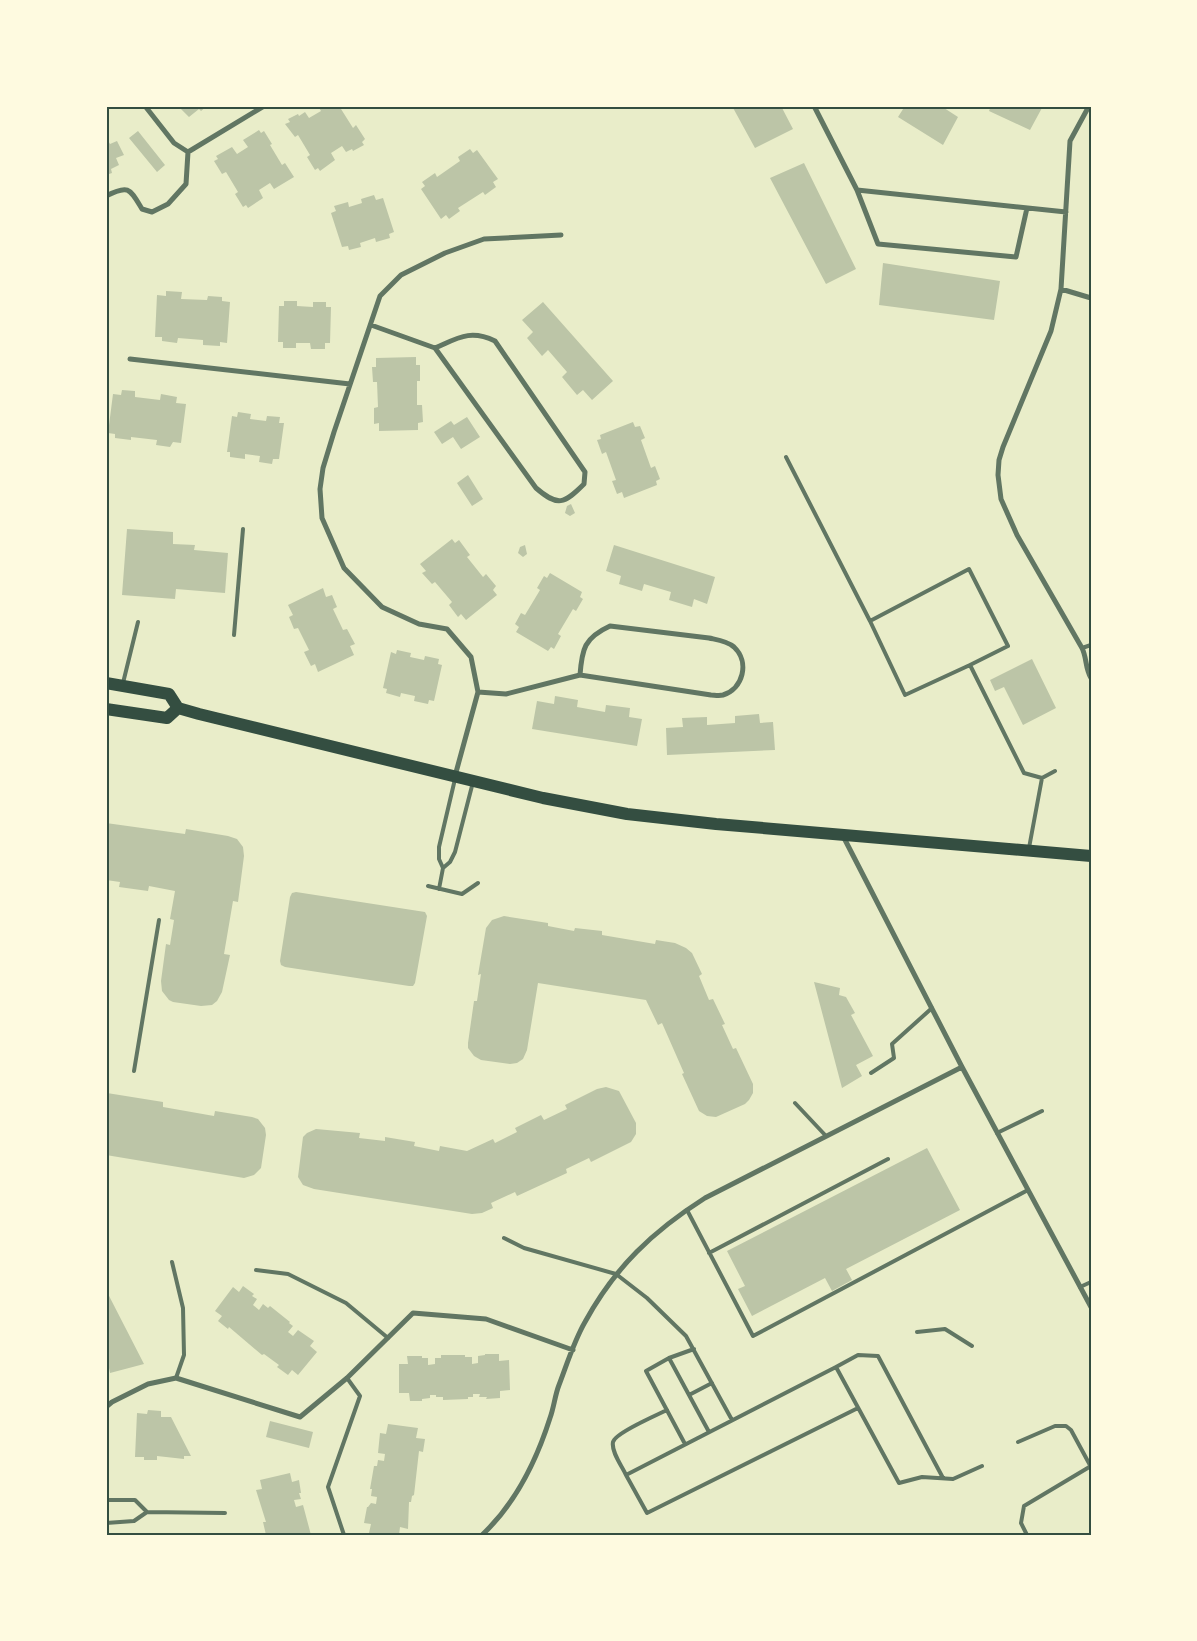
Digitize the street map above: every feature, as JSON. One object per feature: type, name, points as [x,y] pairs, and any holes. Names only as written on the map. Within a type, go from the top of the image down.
[{"type":"main road","points":[[106,683],[168,694],[178,708],[543,798],[627,814],[716,824],[1091,856]]},
{"type":"main road","points":[[106,709],[167,718],[178,708]]},
{"type":"street","points":[[146,106],[174,143],[188,152]]},
{"type":"street","points":[[188,152],[264,106]]},
{"type":"street","points":[[814,106],[857,190],[878,244],[1016,257],[1027,208]]},
{"type":"street","points":[[1089,106],[1070,140],[1061,290],[1051,331],[999,460],[998,475],[1001,499],[1017,535],[1088,656],[1086,670],[1091,678]]},
{"type":"street","points":[[106,196],[125,188],[132,193],[142,209],[152,212],[168,204],[186,184],[188,152]]},
{"type":"street","points":[[857,190],[1066,212]]},
{"type":"street","points":[[455,777],[478,692],[471,657],[447,629],[419,624],[382,607],[344,568],[322,518],[320,489],[323,468],[380,296],[401,275],[445,253],[484,239],[561,236]]},
{"type":"street","points":[[1061,290],[1091,298]]},
{"type":"street","points":[[371,325],[435,348],[536,488],[548,499],[561,501],[574,494],[584,484],[585,472],[495,341],[474,334],[462,336],[435,348]]},
{"type":"street","points":[[130,359],[350,384]]},
{"type":"street","points":[[478,692],[506,694],[580,675],[711,695],[722,695],[740,681],[744,671],[739,654],[734,647],[724,641],[610,626],[599,631],[582,651],[580,675]]},
{"type":"street","points":[[842,835],[962,1067],[1091,1307]]},
{"type":"street","points":[[482,1535],[508,1504],[527,1473],[551,1416],[558,1386],[584,1322],[616,1274],[647,1240],[705,1198],[962,1067]]},
{"type":"street","points":[[106,1408],[112,1402],[148,1384],[176,1378],[300,1417],[346,1378],[413,1313],[486,1319],[573,1350]]},
{"type":"lane","points":[[786,457],[870,620],[905,695],[1008,646],[969,569],[870,620]]},
{"type":"lane","points":[[234,635],[243,529]]},
{"type":"lane","points":[[122,685],[138,622]]},
{"type":"lane","points":[[1082,648],[1091,645]]},
{"type":"lane","points":[[970,664],[1024,773],[1042,778],[1055,771]]},
{"type":"lane","points":[[439,888],[443,868],[439,858],[439,846],[455,777]]},
{"type":"lane","points":[[1029,850],[1042,778]]},
{"type":"lane","points":[[443,868],[450,862],[455,852],[473,781]]},
{"type":"lane","points":[[428,886],[462,894],[478,883]]},
{"type":"lane","points":[[134,1071],[159,920]]},
{"type":"lane","points":[[870,1073],[894,1058],[892,1044],[932,1008]]},
{"type":"lane","points":[[795,1103],[826,1136]]},
{"type":"lane","points":[[998,1133],[1042,1111]]},
{"type":"lane","points":[[709,1253],[888,1159]]},
{"type":"lane","points":[[687,1210],[753,1336],[1028,1190]]},
{"type":"lane","points":[[504,1238],[524,1248],[616,1274],[647,1298],[686,1336],[732,1420]]},
{"type":"lane","points":[[172,1262],[184,1308],[184,1355],[176,1378]]},
{"type":"lane","points":[[256,1270],[288,1274],[346,1303],[388,1338]]},
{"type":"lane","points":[[1080,1287],[1091,1282]]},
{"type":"lane","points":[[917,1332],[945,1329],[972,1346]]},
{"type":"lane","points":[[685,1444],[646,1371],[669,1358],[694,1349]]},
{"type":"lane","points":[[626,1474],[858,1355],[878,1356],[943,1478]]},
{"type":"lane","points":[[669,1358],[709,1432]]},
{"type":"lane","points":[[836,1367],[899,1483],[922,1477],[953,1479],[982,1466]]},
{"type":"lane","points":[[344,1535],[328,1487],[360,1396],[346,1378]]},
{"type":"lane","points":[[689,1395],[712,1383]]},
{"type":"lane","points":[[667,1410],[622,1433],[614,1439],[613,1443],[614,1450],[647,1513],[858,1408]]},
{"type":"lane","points":[[1018,1442],[1055,1426],[1066,1426],[1071,1430],[1091,1466],[1024,1506],[1021,1523],[1027,1535]]},
{"type":"lane","points":[[106,1500],[135,1500],[147,1512]]},
{"type":"lane","points":[[106,1523],[134,1521],[147,1512],[225,1513]]},
{"type":"building","points":[[182,106],[207,106],[201,111],[199,109],[189,117],[180,108]]},
{"type":"building","points":[[318,106],[346,106],[341,109],[353,128],[356,125],[365,139],[362,142],[364,145],[353,151],[352,149],[346,152],[342,146],[331,153],[335,160],[320,171],[318,168],[315,170],[307,157],[310,155],[298,135],[295,137],[285,124],[290,122],[288,119],[305,112],[309,118],[321,111]]},
{"type":"building","points":[[732,106],[781,106],[793,129],[755,148]]},
{"type":"building","points":[[905,106],[941,106],[958,117],[943,145],[898,117]]},
{"type":"building","points":[[991,106],[1043,106],[1030,130],[989,111]]},
{"type":"building","points":[[259,130],[261,133],[264,131],[282,165],[285,163],[294,177],[274,189],[270,183],[259,190],[263,198],[248,208],[246,205],[243,207],[235,194],[238,192],[226,172],[222,174],[214,161],[218,159],[216,156],[232,147],[237,154],[248,147],[243,140]]},
{"type":"building","points":[[138,131],[165,165],[157,172],[129,138]]},
{"type":"building","points":[[106,137],[110,144],[117,141],[124,155],[116,158],[119,165],[111,169],[112,173],[106,175]]},
{"type":"building","points":[[470,149],[473,153],[477,150],[498,179],[493,182],[496,187],[485,195],[483,192],[458,208],[460,211],[449,219],[446,215],[441,219],[421,189],[425,186],[422,182],[435,173],[437,177],[460,161],[458,157]]},
{"type":"building","points":[[804,163],[856,269],[826,284],[770,178]]},
{"type":"building","points":[[374,195],[376,200],[383,198],[394,232],[389,234],[390,238],[376,242],[375,238],[360,243],[361,247],[349,250],[348,246],[342,247],[331,213],[336,211],[334,206],[348,202],[349,207],[362,203],[361,199]]},
{"type":"building","points":[[883,263],[1000,281],[994,320],[879,305]]},
{"type":"building","points":[[166,291],[182,292],[181,299],[207,300],[208,296],[222,297],[222,301],[230,302],[227,343],[220,342],[220,346],[203,345],[203,340],[178,338],[177,343],[162,341],[162,337],[155,337],[157,295],[166,296]]},
{"type":"building","points":[[284,301],[297,301],[297,306],[313,307],[313,302],[326,302],[326,307],[331,307],[330,343],[325,343],[325,349],[311,349],[310,343],[296,343],[296,348],[283,348],[283,342],[278,342],[279,306],[284,306]]},
{"type":"building","points":[[543,302],[613,381],[592,400],[583,390],[577,395],[562,377],[567,372],[548,350],[542,356],[527,338],[533,332],[522,320]]},
{"type":"building","points":[[416,357],[416,365],[420,365],[420,381],[417,381],[417,405],[422,405],[423,422],[418,423],[418,430],[379,431],[379,423],[374,424],[374,408],[378,407],[377,382],[373,382],[372,367],[376,367],[376,358]]},
{"type":"building","points":[[122,390],[135,391],[135,397],[160,400],[161,394],[177,397],[176,403],[186,404],[181,443],[173,442],[170,447],[156,445],[157,440],[131,437],[131,440],[115,438],[115,434],[108,433],[113,394],[121,395]]},
{"type":"building","points":[[238,412],[251,414],[250,419],[266,421],[267,416],[280,417],[279,423],[284,423],[279,459],[273,459],[272,464],[259,462],[260,456],[245,454],[245,459],[230,457],[230,452],[227,452],[232,416],[237,417]]},
{"type":"building","points":[[467,417],[480,437],[461,449],[453,437],[442,444],[434,432],[451,421],[454,425]]},
{"type":"building","points":[[633,422],[635,427],[640,426],[645,438],[641,440],[651,468],[655,466],[660,479],[656,481],[657,485],[624,498],[622,492],[617,494],[612,481],[616,480],[606,452],[602,454],[597,440],[601,439],[600,435]]},
{"type":"building","points":[[468,475],[483,499],[472,506],[457,483]]},
{"type":"building","points":[[571,504],[575,513],[570,516],[565,513],[567,506]]},
{"type":"building","points":[[127,529],[173,532],[173,544],[195,545],[194,550],[228,553],[225,593],[176,589],[175,599],[122,595]]},
{"type":"building","points":[[452,539],[455,543],[459,540],[470,555],[467,557],[483,577],[486,574],[496,586],[493,590],[497,595],[466,620],[461,614],[458,617],[449,605],[452,602],[435,582],[432,584],[422,573],[426,571],[420,564]]},
{"type":"building","points":[[525,545],[527,554],[523,557],[518,553],[520,547]]},
{"type":"building","points":[[614,545],[715,577],[707,604],[694,599],[692,607],[669,600],[671,592],[644,584],[642,591],[619,584],[621,576],[606,571]]},
{"type":"building","points":[[550,573],[582,592],[580,597],[583,599],[576,611],[573,609],[558,634],[561,636],[554,649],[551,647],[548,651],[516,632],[519,627],[515,624],[521,613],[525,615],[540,590],[537,588],[544,576],[547,578]]},
{"type":"building","points":[[323,588],[326,597],[332,595],[337,607],[333,609],[343,630],[347,629],[355,644],[350,646],[354,655],[318,672],[315,664],[311,666],[304,652],[309,650],[298,628],[294,629],[289,617],[293,615],[288,605]]},
{"type":"building","points":[[397,650],[411,653],[410,657],[424,660],[425,656],[439,659],[438,664],[442,665],[434,701],[429,700],[428,704],[414,701],[415,696],[401,693],[400,697],[386,693],[387,689],[383,688],[391,652],[396,654]]},
{"type":"building","points":[[1032,659],[1056,708],[1023,725],[1004,687],[995,691],[990,680]]},
{"type":"building","points":[[555,696],[578,700],[577,707],[605,712],[606,705],[630,708],[629,717],[642,719],[637,746],[532,729],[537,701],[554,704]]},
{"type":"building","points":[[759,714],[760,723],[773,722],[775,750],[667,755],[666,728],[683,727],[682,718],[707,717],[707,725],[735,723],[735,716]]},
{"type":"building","points":[[106,823],[185,834],[186,829],[228,836],[237,839],[243,847],[244,856],[238,902],[233,901],[224,954],[230,955],[222,992],[217,1001],[212,1005],[201,1006],[173,1002],[162,991],[161,981],[166,944],[170,945],[174,920],[170,919],[175,891],[149,886],[148,891],[119,887],[120,882],[106,880]]},
{"type":"building","points":[[296,892],[425,912],[427,916],[413,986],[281,965],[280,961],[290,897],[292,893]]},
{"type":"building","points":[[504,916],[548,923],[548,926],[574,931],[575,928],[602,931],[602,935],[655,944],[656,940],[675,943],[686,948],[692,953],[702,974],[699,976],[709,1000],[713,999],[725,1024],[722,1025],[733,1049],[736,1048],[753,1084],[753,1093],[749,1100],[745,1104],[716,1117],[707,1116],[699,1111],[662,1023],[658,1025],[646,1000],[538,983],[527,1050],[523,1059],[517,1063],[510,1064],[481,1060],[474,1056],[468,1048],[468,1043],[474,1001],[477,1001],[481,974],[478,975],[486,928],[492,920]]},
{"type":"building","points":[[814,982],[840,988],[839,995],[846,997],[855,1013],[851,1015],[873,1056],[856,1065],[862,1076],[842,1088]]},
{"type":"building","points":[[606,1087],[619,1091],[636,1123],[636,1134],[631,1142],[591,1162],[589,1158],[566,1169],[567,1173],[517,1196],[515,1192],[491,1203],[493,1208],[482,1213],[472,1214],[314,1189],[303,1185],[298,1177],[303,1137],[316,1129],[360,1133],[359,1138],[385,1141],[385,1137],[415,1142],[414,1146],[439,1151],[440,1146],[467,1151],[493,1139],[495,1143],[517,1132],[515,1128],[541,1115],[544,1120],[567,1109],[565,1105],[597,1089]]},
{"type":"building","points":[[107,1093],[163,1102],[163,1107],[214,1116],[215,1111],[258,1119],[265,1128],[266,1135],[261,1168],[254,1175],[244,1178],[106,1155]]},
{"type":"building","points":[[927,1148],[960,1210],[846,1269],[852,1280],[832,1291],[825,1278],[752,1316],[738,1289],[745,1286],[727,1251]]},
{"type":"building","points":[[243,1286],[254,1294],[252,1296],[257,1299],[253,1305],[259,1310],[263,1304],[268,1308],[270,1306],[290,1322],[293,1326],[288,1332],[293,1336],[298,1330],[314,1341],[310,1346],[317,1352],[298,1375],[292,1370],[288,1375],[277,1367],[279,1365],[264,1354],[262,1355],[229,1327],[228,1329],[218,1321],[222,1316],[215,1311],[233,1287],[239,1292]]},
{"type":"building","points":[[106,1290],[144,1364],[110,1373],[108,1363],[106,1363]]},
{"type":"building","points":[[499,1354],[499,1361],[509,1360],[510,1390],[500,1391],[500,1398],[486,1399],[487,1397],[479,1397],[480,1394],[473,1394],[473,1397],[468,1397],[468,1399],[443,1400],[443,1397],[430,1395],[430,1398],[422,1399],[422,1401],[410,1401],[409,1393],[399,1393],[399,1364],[408,1364],[407,1356],[428,1358],[428,1365],[435,1364],[435,1358],[441,1358],[441,1355],[465,1355],[465,1357],[472,1357],[472,1364],[478,1363],[478,1356]]},
{"type":"building","points":[[148,1410],[161,1411],[161,1417],[171,1417],[191,1456],[184,1456],[184,1459],[157,1456],[157,1460],[144,1460],[144,1457],[135,1457],[137,1413],[147,1414]]},
{"type":"building","points":[[270,1421],[313,1432],[309,1448],[266,1437]]},
{"type":"building","points":[[388,1424],[418,1428],[416,1438],[425,1439],[423,1452],[419,1451],[414,1495],[411,1502],[409,1502],[408,1529],[400,1527],[399,1535],[369,1533],[371,1524],[364,1523],[367,1507],[371,1503],[376,1504],[377,1497],[371,1496],[372,1489],[370,1489],[374,1466],[377,1466],[378,1460],[384,1461],[385,1454],[378,1453],[380,1433],[386,1434]]},
{"type":"building","points":[[290,1473],[292,1482],[299,1480],[301,1499],[294,1500],[296,1507],[303,1505],[311,1535],[266,1535],[263,1522],[266,1522],[256,1490],[262,1489],[260,1480]]}]
